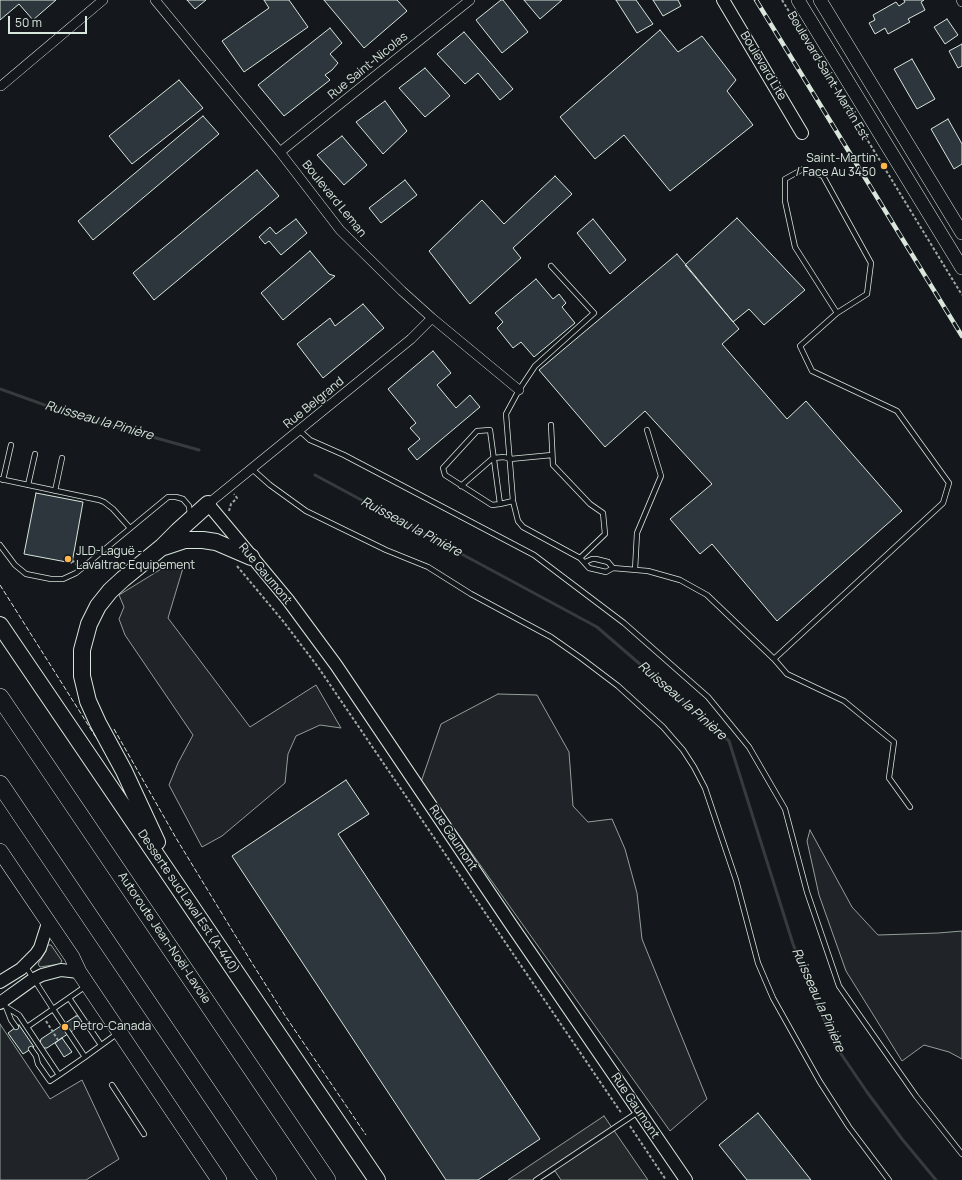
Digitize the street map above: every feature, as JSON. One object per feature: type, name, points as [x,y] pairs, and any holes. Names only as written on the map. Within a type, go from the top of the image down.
[{"type":"highway","points":[[176,884],[124,771],[93,712],[86,693],[81,668],[82,650],[88,624],[98,606],[110,591],[162,547],[178,531],[190,513],[208,504]]},
{"type":"highway","points":[[162,547],[185,540],[203,540],[216,542],[250,557]]},
{"type":"highway","name":"Desserte sud Laval Est (A-440)","points":[[0,625],[377,1180]]},
{"type":"highway","name":"Autoroute Jean-Noël-Lavoie","points":[[0,697],[327,1180]]},
{"type":"highway","points":[[0,784],[268,1180]]},
{"type":"main road","name":"Boulevard Saint-Martin Est","points":[[798,0],[962,268]]},
{"type":"main road","points":[[820,0],[962,233]]},
{"type":"main road","points":[[0,852],[72,957],[79,972],[218,1180]]},
{"type":"street","points":[[1,86],[103,0]]},
{"type":"street","name":"Boulevard Leman","points":[[155,0],[280,152],[340,230],[402,291],[432,318],[519,390]]},
{"type":"street","name":"Rue Saint-Nicolas","points":[[280,152],[470,0]]},
{"type":"street","name":"Boulevard Lite","points":[[723,0],[802,133]]},
{"type":"street","name":"Rue Belgrand","points":[[208,504],[300,431],[411,339],[432,318]]},
{"type":"street","name":"Rue Gaumont","points":[[208,504],[250,557],[299,614],[336,665],[686,1180]]},
{"type":"street","points":[[0,982],[25,965],[36,954],[40,948],[48,923]]},
{"type":"street","points":[[2,1002],[34,979],[49,973],[61,970],[79,972]]},
{"type":"lane","points":[[774,659],[943,502],[949,483],[897,411],[812,370],[800,346],[838,313],[867,294],[871,262],[823,176],[803,169],[785,179],[785,201],[795,247],[838,313]]},
{"type":"lane","points":[[551,266],[594,313],[535,366],[519,390],[506,414],[513,502],[518,521],[523,527],[580,558],[589,568],[606,572],[613,568],[648,571],[680,580],[707,595],[774,659],[787,674],[844,701],[894,742],[889,778],[910,807]]},
{"type":"lane","points":[[551,425],[553,465],[590,504],[602,513],[605,534],[580,558]]},
{"type":"lane","points":[[500,504],[490,430],[477,431],[443,468],[445,475],[492,505],[500,504],[513,502]]},
{"type":"lane","points":[[635,570],[637,533],[661,476],[647,430]]},
{"type":"lane","points":[[300,431],[310,440],[344,455],[534,554],[624,623],[708,698],[749,747],[785,809],[807,892],[839,986],[916,1096],[962,1154]]},
{"type":"lane","points":[[11,445],[2,480],[104,502],[113,509],[130,528]]},
{"type":"lane","points":[[28,485],[35,454]]},
{"type":"lane","points":[[461,486],[493,458],[504,457],[510,459],[552,455]]},
{"type":"lane","points":[[55,491],[62,458]]},
{"type":"lane","points":[[252,468],[270,485],[306,511],[386,550],[428,567],[471,594],[551,637],[618,686],[664,727],[683,750],[705,788],[736,880],[758,962],[773,998],[820,1082],[849,1127],[889,1180]]},
{"type":"lane","points":[[0,545],[15,565],[26,574],[58,580],[76,573],[168,496],[180,498],[190,513]]},
{"type":"lane","points":[[584,562],[592,559],[608,562],[613,568]]},
{"type":"lane","points":[[25,965],[85,1057]]},
{"type":"lane","points":[[27,1027],[88,985]]},
{"type":"lane","points":[[69,998],[101,1045]]},
{"type":"lane","points":[[2,1002],[19,1015],[59,1075]]},
{"type":"lane","points":[[2,1002],[16,1027]]},
{"type":"lane","points":[[31,1049],[36,1056],[38,1064],[50,1081],[119,1032]]},
{"type":"lane","points":[[112,1085],[144,1134]]},
{"type":"lane","points":[[536,1180],[639,1111]]},
{"type":"path","name":"Boulevard Saint-Martin Est","points":[[782,0],[962,294]]},
{"type":"path","points":[[230,514],[231,504],[237,498]]},
{"type":"path","name":"Rue Gaumont","points":[[236,564],[269,603],[318,667],[621,1113]]},
{"type":"path","points":[[43,1017],[58,1040]]},
{"type":"path","name":"Rue Gaumont","points":[[628,1123],[666,1180]]},
{"type":"shaded area","points":[[171,563],[183,568],[168,618],[250,727],[316,685],[341,728],[320,725],[296,736],[288,754],[285,783],[222,836],[202,847],[169,785],[178,763],[193,735],[125,635],[119,619],[124,607],[119,595]]},
{"type":"shaded area","points":[[498,694],[537,695],[569,752],[573,806],[588,822],[612,819],[625,849],[637,893],[642,939],[707,1099],[670,1131],[421,782],[441,724]]},
{"type":"shaded area","points":[[810,830],[852,907],[878,935],[962,931],[962,1059],[949,1052],[924,1045],[902,1061],[846,971],[819,895],[807,841]]},
{"type":"shaded area","points":[[47,945],[51,945],[62,961],[60,964],[40,967],[38,964],[46,951]]},
{"type":"shaded area","points":[[0,1024],[50,1099],[82,1080],[119,1159],[86,1180],[0,1180]]},
{"type":"shaded area","points":[[604,1116],[648,1180],[561,1180],[555,1171],[541,1180],[508,1180]]},
{"type":"building","points":[[0,0],[56,0],[33,20],[19,4],[0,20]]},
{"type":"building","points":[[187,0],[206,0],[195,9]]},
{"type":"building","points":[[264,0],[289,0],[308,27],[244,72],[222,41],[269,8]]},
{"type":"building","points":[[324,0],[397,0],[407,11],[364,48]]},
{"type":"building","points":[[503,0],[528,32],[502,53],[476,20]]},
{"type":"building","points":[[524,0],[562,0],[540,19]]},
{"type":"building","points":[[616,0],[636,0],[653,24],[637,33]]},
{"type":"building","points":[[653,0],[678,0],[681,6],[663,16]]},
{"type":"building","points":[[904,0],[924,0],[921,2],[925,10],[908,19],[910,22],[888,34],[885,28],[875,34],[869,23],[875,20],[873,15],[896,2],[899,6],[905,2]]},
{"type":"building","points":[[947,19],[958,35],[945,44],[934,27]]},
{"type":"building","points":[[330,28],[342,43],[330,54],[338,63],[325,75],[330,80],[284,116],[258,85]]},
{"type":"building","points":[[660,30],[678,52],[702,36],[736,80],[727,91],[753,125],[670,191],[624,135],[595,159],[560,117]]},
{"type":"building","points":[[464,32],[513,89],[500,100],[478,73],[465,84],[437,54]]},
{"type":"building","points":[[962,44],[962,66],[958,68],[949,51]]},
{"type":"building","points":[[912,59],[935,99],[917,109],[894,69]]},
{"type":"building","points":[[425,68],[450,96],[425,117],[399,88]]},
{"type":"building","points":[[179,80],[203,108],[132,164],[109,136]]},
{"type":"building","points":[[385,101],[407,131],[383,154],[356,122]]},
{"type":"building","points":[[203,116],[219,134],[93,240],[78,221]]},
{"type":"building","points":[[948,119],[962,144],[962,164],[954,169],[931,129]]},
{"type":"building","points":[[342,136],[367,165],[344,185],[317,155]]},
{"type":"building","points":[[257,170],[279,196],[154,300],[133,273]]},
{"type":"building","points":[[555,176],[572,194],[513,248],[521,258],[470,304],[429,251],[482,200],[504,224]]},
{"type":"building","points":[[405,180],[417,195],[381,223],[369,208]]},
{"type":"building","points":[[737,218],[805,290],[764,325],[749,309],[733,322],[685,265]]},
{"type":"building","points":[[296,219],[307,233],[281,255],[269,241],[265,244],[259,237],[270,227],[276,234]]},
{"type":"building","points":[[593,219],[626,260],[610,274],[577,233]]},
{"type":"building","points":[[310,251],[329,274],[335,276],[283,320],[261,293]]},
{"type":"building","points":[[677,254],[739,329],[722,344],[787,419],[806,401],[902,511],[777,621],[712,544],[700,554],[670,519],[712,484],[645,411],[605,447],[539,370]]},
{"type":"building","points":[[536,279],[553,299],[559,294],[566,303],[562,307],[575,323],[534,357],[521,342],[513,348],[497,328],[503,322],[495,313]]},
{"type":"building","points":[[363,304],[384,328],[323,378],[297,344],[330,318],[335,326]]},
{"type":"building","points":[[433,351],[451,373],[437,385],[456,408],[470,395],[480,407],[417,460],[408,449],[420,439],[410,428],[416,423],[388,389]]},
{"type":"building","points":[[36,493],[83,502],[72,563],[24,554]]},
{"type":"building","points":[[346,780],[369,814],[338,834],[540,1139],[478,1180],[446,1180],[232,856]]},
{"type":"building","points":[[76,1016],[79,1016],[82,1020],[81,1025],[47,1048],[43,1048],[40,1043],[41,1039]]},
{"type":"building","points":[[19,1025],[34,1047],[23,1054],[8,1033]]},
{"type":"building","points":[[62,1038],[72,1052],[64,1057],[55,1043]]},
{"type":"building","points":[[758,1113],[811,1180],[747,1180],[719,1145]]},
{"type":"waterway","name":"Ruisseau la Pinière","points":[[0,389],[67,413],[199,450]]},
{"type":"waterway","name":"Ruisseau la Pinière","points":[[315,475],[597,627],[729,741],[793,944],[835,1045],[867,1092],[902,1139],[936,1180]]},
{"type":"railway","points":[[756,0],[962,336]]},
{"type":"fence","points":[[0,585],[97,739]]},
{"type":"fence","points":[[114,729],[176,838],[252,963],[286,1017],[366,1135]]},
{"type":"place","name":"Saint-Martin / Face Au 3450","points":[[884,166]]},
{"type":"place","name":"JLD-Laguë - Lavaltrac Equipement","points":[[68,559]]},
{"type":"place","name":"Petro-Canada","points":[[65,1027]]}]
